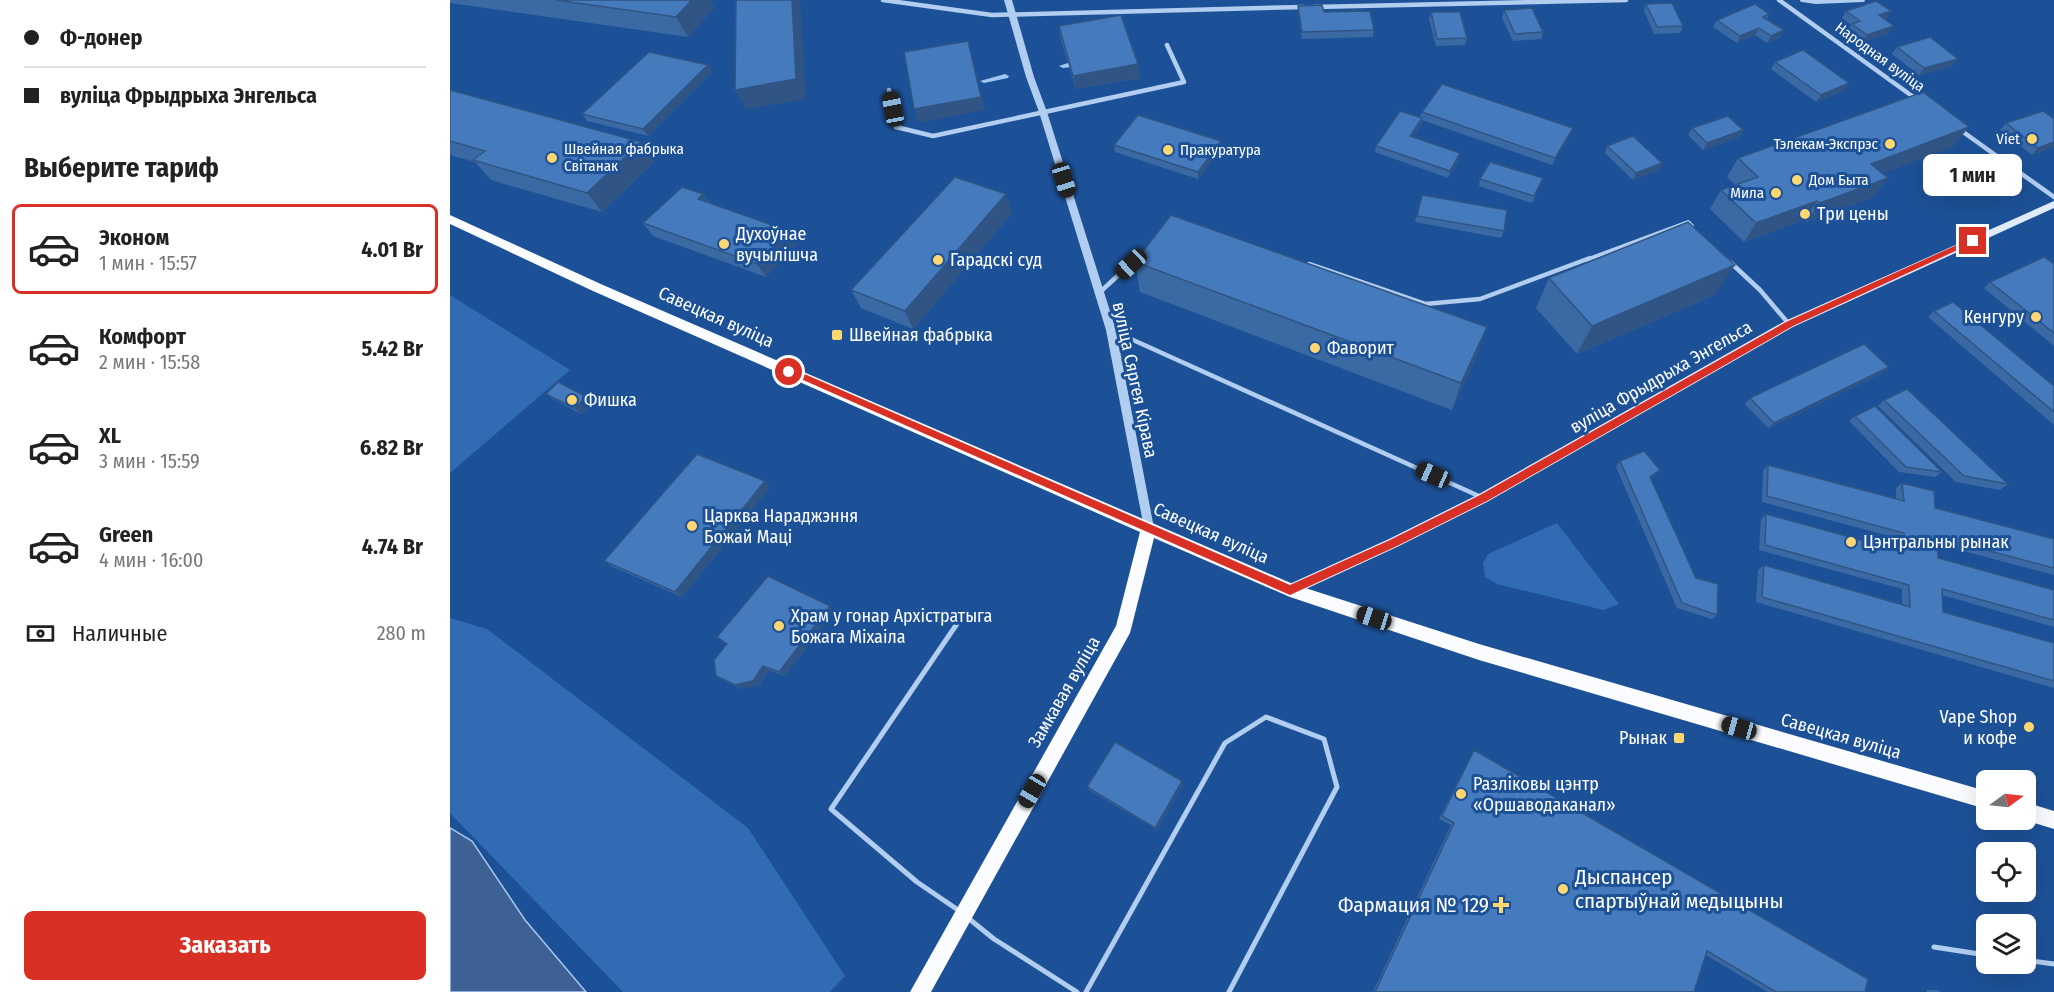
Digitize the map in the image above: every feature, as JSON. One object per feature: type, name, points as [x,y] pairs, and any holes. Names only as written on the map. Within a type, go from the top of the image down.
[{"type":"main road","name":"вуліца Фрыдрыха Энгельса","points":[[1290,590],[1393,543],[1483,498],[1790,324],[2054,204]]},
{"type":"main road","name":"Савецкая вуліца","points":[[450,219],[598,288],[1290,590],[1479,652],[1976,797]]},
{"type":"main road","name":"Замкавая вуліца","points":[[920,992],[962,913],[1124,628],[1149,528]]},
{"type":"main road","points":[[2036,814],[2054,820]]},
{"type":"street","points":[[883,0],[992,15],[1626,0]]},
{"type":"street","name":"вуліца Сяргея Кірава","points":[[1008,0],[1030,77],[1111,330],[1149,528]]},
{"type":"street","name":"Народная вуліца","points":[[1779,0],[1921,102]]},
{"type":"street","points":[[889,90],[896,127],[933,136],[1184,82],[1167,45]]},
{"type":"street","points":[[1949,122],[2054,197]]},
{"type":"lane","points":[[1802,0],[1816,2],[1863,0]]},
{"type":"lane","points":[[1302,262],[1425,304],[1480,299],[1688,222],[1696,229]]},
{"type":"lane","points":[[1099,293],[1147,249]]},
{"type":"lane","points":[[1728,260],[1760,290],[1790,324]]},
{"type":"lane","points":[[1111,330],[1483,498]]},
{"type":"lane","points":[[965,612],[831,809],[917,882],[962,913],[994,939],[1077,992]]},
{"type":"lane","points":[[1086,992],[1225,743],[1266,717],[1324,739],[1337,787],[1229,992]]},
{"type":"lane","points":[[1935,947],[1976,953]]},
{"type":"lane","points":[[2036,962],[2054,964]]},
{"type":"shaded area","points":[[450,295],[570,370],[450,473]]},
{"type":"shaded area","points":[[1557,523],[1619,604],[1603,610],[1497,584],[1485,577],[1483,563],[1488,554]]},
{"type":"shaded area","points":[[450,618],[487,629],[748,828],[845,976],[830,992],[623,992],[450,813]]},
{"type":"shaded area","points":[[450,828],[472,841],[525,920],[586,992],[450,992]]},
{"type":"building","points":[[556,0],[692,0],[676,17]]},
{"type":"building","points":[[736,0],[792,0],[796,79],[735,90]]},
{"type":"building","points":[[1876,1],[1891,11],[1879,15],[1894,26],[1867,35],[1852,24],[1860,21],[1846,11]]},
{"type":"building","points":[[1672,3],[1683,26],[1657,27],[1646,4]]},
{"type":"building","points":[[1755,4],[1769,14],[1763,17],[1784,30],[1771,36],[1759,28],[1740,36],[1717,20]]},
{"type":"building","points":[[1322,5],[1324,12],[1370,11],[1374,30],[1302,32],[1298,6]]},
{"type":"building","points":[[1532,8],[1543,32],[1515,34],[1504,10]]},
{"type":"building","points":[[1431,12],[1460,12],[1467,38],[1437,39]]},
{"type":"building","points":[[1121,15],[1138,64],[1073,76],[1059,26]]},
{"type":"building","points":[[1930,37],[1958,59],[1924,68],[1897,47]]},
{"type":"building","points":[[968,41],[981,97],[914,109],[904,52]]},
{"type":"building","points":[[1803,50],[1849,83],[1821,95],[1775,62]]},
{"type":"building","points":[[649,52],[708,65],[643,129],[582,114]]},
{"type":"building","points":[[1442,84],[1573,128],[1555,158],[1422,112]]},
{"type":"building","name":"Швейная фабрыка Світанак","points":[[450,90],[641,142],[587,193],[473,160],[485,151],[450,141]]},
{"type":"building","name":"Дом Быта","points":[[1923,92],[1969,127],[1871,164],[1888,178],[1756,223],[1721,190],[1758,177],[1738,158]]},
{"type":"building","points":[[1400,111],[1422,118],[1410,136],[1460,153],[1450,171],[1376,146]]},
{"type":"building","name":"Viet","points":[[2043,111],[2054,119],[2054,142],[2038,148],[2006,123]]},
{"type":"building","name":"Пракуратура","points":[[1138,115],[1221,141],[1198,172],[1114,145]]},
{"type":"building","points":[[1728,116],[1743,130],[1707,143],[1692,128]]},
{"type":"building","points":[[1633,136],[1662,163],[1636,173],[1607,146]]},
{"type":"building","points":[[1490,162],[1543,178],[1534,196],[1480,179]]},
{"type":"building","points":[[955,177],[1006,194],[905,311],[851,290]]},
{"type":"building","points":[[682,187],[703,194],[698,199],[789,231],[757,264],[643,223]]},
{"type":"building","points":[[1422,195],[1507,210],[1504,231],[1417,216]]},
{"type":"building","points":[[1171,215],[1487,327],[1461,383],[1135,262]]},
{"type":"building","points":[[1688,222],[1735,265],[1592,326],[1549,278]]},
{"type":"building","name":"Кенгуру","points":[[2044,257],[2054,264],[2054,333],[1990,282]]},
{"type":"building","points":[[1953,302],[2054,386],[2054,412],[1934,311]]},
{"type":"building","points":[[1864,344],[1889,367],[1774,423],[1750,398]]},
{"type":"building","points":[[558,382],[587,397],[574,408],[546,394]]},
{"type":"building","points":[[1907,389],[2008,484],[1964,476],[1884,400]]},
{"type":"building","points":[[1875,406],[1942,472],[1906,467],[1855,416]]},
{"type":"building","points":[[1644,451],[1660,470],[1650,477],[1696,578],[1718,584],[1717,615],[1682,603],[1620,461]]},
{"type":"building","name":"Царква Нараджэння Божай Маці","points":[[697,454],[765,481],[675,592],[604,561]]},
{"type":"building","points":[[1768,465],[1904,501],[1902,483],[1934,491],[1935,508],[2054,539],[2054,568],[1937,537],[1938,558],[2054,590],[2054,620],[1942,589],[1943,612],[2054,643],[2054,681],[1762,597],[1764,565],[1910,607],[1909,585],[1765,545],[1766,514],[1904,552],[1904,533],[1767,496]]},
{"type":"building","name":"Храм у гонар Архістратыга Божага Міхаіла","points":[[768,576],[830,606],[779,672],[763,666],[753,681],[735,685],[716,676],[714,660],[727,644],[717,637]]},
{"type":"building","points":[[1115,742],[1182,781],[1155,828],[1087,787]]},
{"type":"building","name":"Дыспансер спартыўнай медыцыны","points":[[1474,750],[1868,979],[1865,992],[1776,992],[1707,951],[1694,992],[1375,992],[1454,823],[1442,816]]},
{"type":"waterway","points":[[1063,66],[1068,65]]},
{"type":"waterway","points":[[984,81],[1005,76]]},
{"type":"place","name":"Viet","points":[[2032,139]]},
{"type":"place","name":"Тэлекам-Экспрэс","points":[[1890,144]]},
{"type":"place","name":"Пракуратура","points":[[1168,150]]},
{"type":"place","name":"Швейная фабрыка Світанак","points":[[552,158]]},
{"type":"place","name":"Дом Быта","points":[[1797,180]]},
{"type":"place","name":"Мила","points":[[1776,193]]},
{"type":"place","name":"Три цены","points":[[1805,214]]},
{"type":"place","name":"Духоўнае вучылішча","points":[[724,244]]},
{"type":"place","name":"Гарадскі суд","points":[[938,260]]},
{"type":"place","name":"Кенгуру","points":[[2036,317]]},
{"type":"place","name":"Швейная фабрыка","points":[[837,335]]},
{"type":"place","name":"Фаворит","points":[[1315,348]]},
{"type":"place","name":"Фишка","points":[[572,400]]},
{"type":"place","name":"Царква Нараджэння Божай Маці","points":[[692,526]]},
{"type":"place","name":"Цэнтральны рынак","points":[[1851,542]]},
{"type":"place","name":"Храм у гонар Архістратыга Божага Міхаіла","points":[[779,626]]},
{"type":"place","name":"Vape Shop и кофе","points":[[2029,727]]},
{"type":"place","name":"Рынак","points":[[1679,738]]},
{"type":"place","name":"Разліковы цэнтр «Оршаводаканал»","points":[[1461,794]]},
{"type":"place","name":"Дыспансер спартыўнай медыцыны","points":[[1563,889]]},
{"type":"place","name":"Фармация № 129","points":[[1501,905]]},
{"type":"route","points":[[789,372],[1290,590],[1393,543],[1483,498],[1790,324],[1973,241]]}]
